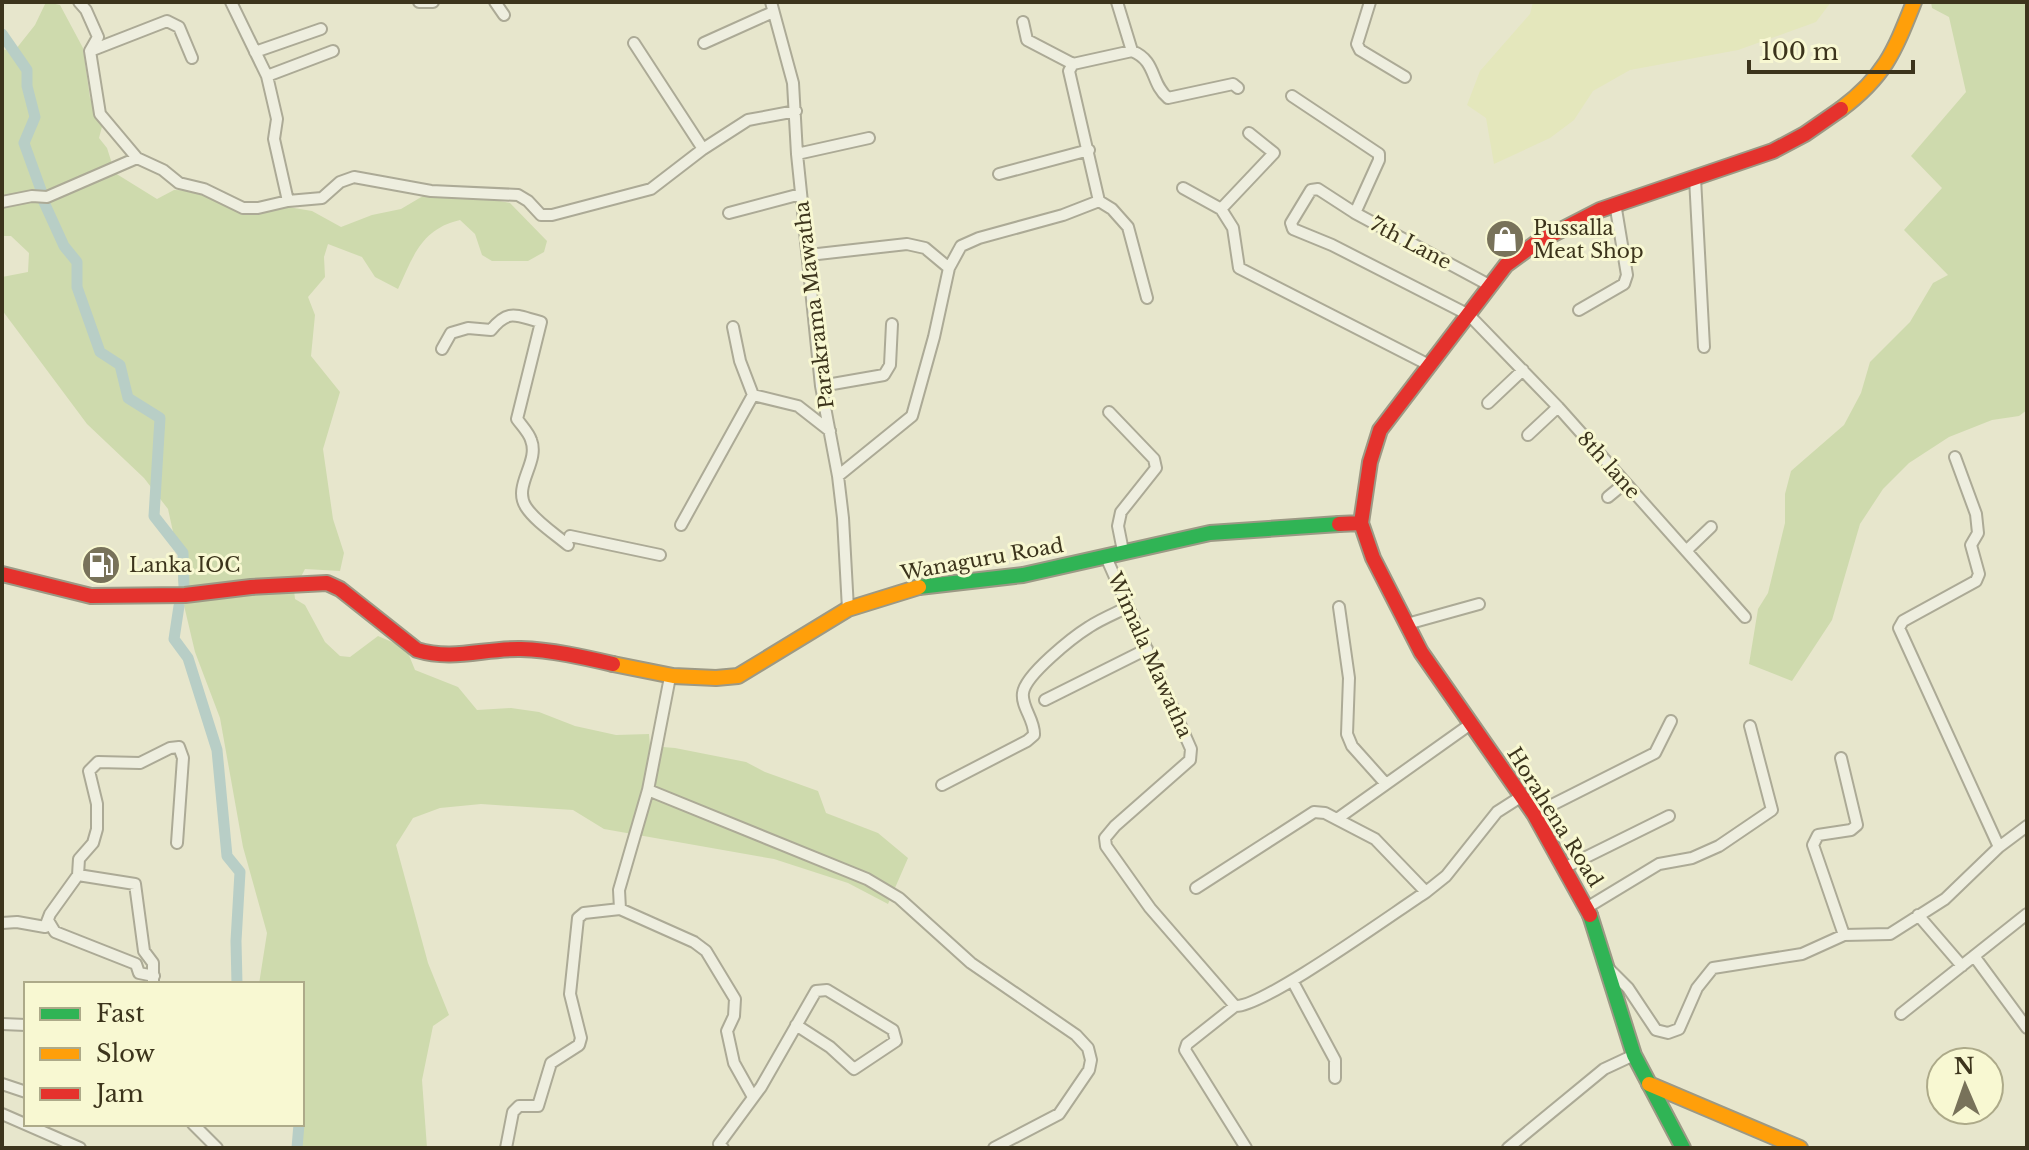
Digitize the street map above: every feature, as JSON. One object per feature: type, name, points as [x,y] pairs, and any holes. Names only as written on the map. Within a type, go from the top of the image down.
[{"type":"street","points":[[79,2],[98,37],[90,51],[100,114],[137,158],[163,170],[179,183],[204,189],[243,208],[322,198],[340,182],[354,177],[431,191],[518,195],[541,215],[552,215],[651,189],[703,149],[748,120],[796,111]]},
{"type":"street","points":[[231,2],[267,76],[277,119],[274,139],[288,201]]},
{"type":"street","points":[[419,2],[433,2]]},
{"type":"street","points":[[495,2],[504,15]]},
{"type":"street","points":[[1117,2],[1132,51]]},
{"type":"street","points":[[1370,2],[1357,44],[1360,50],[1405,77]]},
{"type":"street","points":[[1361,523],[1370,462],[1380,430],[1489,285],[1530,244],[1615,203],[1774,151],[1811,131],[1862,94],[1880,75],[1895,51],[1914,2]]},
{"type":"street","points":[[704,43],[772,7]]},
{"type":"street","name":"Parakrama Mawatha","points":[[772,7],[793,83],[797,154],[821,386],[838,476],[848,609]]},
{"type":"street","points":[[90,51],[167,21],[179,27],[192,58]]},
{"type":"street","points":[[1023,22],[1027,40],[1073,64],[1132,51],[1147,59],[1162,93],[1168,98],[1233,84],[1238,88]]},
{"type":"street","points":[[255,52],[321,29]]},
{"type":"street","points":[[634,43],[703,149]]},
{"type":"street","points":[[267,76],[333,51]]},
{"type":"street","points":[[1073,64],[1069,71],[1099,201],[1112,209],[1128,227],[1147,298]]},
{"type":"street","name":"7th Lane","points":[[1292,96],[1379,154],[1355,213],[1489,285]]},
{"type":"street","points":[[1221,209],[1274,153],[1249,133]]},
{"type":"street","points":[[797,154],[869,138]]},
{"type":"street","points":[[999,174],[1089,150]]},
{"type":"street","points":[[2,202],[32,196],[47,197],[137,158]]},
{"type":"street","points":[[1695,178],[1704,347]]},
{"type":"street","points":[[1183,188],[1221,209],[1233,228],[1239,268],[1429,365]]},
{"type":"street","name":"8th lane","points":[[1355,213],[1318,189],[1311,190],[1291,223],[1293,229],[1332,245],[1469,315],[1558,407],[1745,617]]},
{"type":"street","points":[[729,213],[801,194]]},
{"type":"street","points":[[838,476],[912,416],[949,268],[961,246],[1099,201]]},
{"type":"street","points":[[1579,310],[1624,284],[1627,275],[1615,203]]},
{"type":"street","points":[[809,255],[907,244],[925,248],[949,268]]},
{"type":"street","points":[[442,349],[451,333],[468,328],[491,330],[503,316],[509,314],[541,322],[517,419],[532,441],[533,456],[522,499],[527,509],[569,540],[660,555]]},
{"type":"street","points":[[821,386],[884,375],[890,365],[892,324]]},
{"type":"street","points":[[681,525],[753,395],[740,361],[733,327]]},
{"type":"street","points":[[1488,403],[1523,370]]},
{"type":"street","points":[[753,395],[798,406],[830,431]]},
{"type":"street","points":[[1528,435],[1558,407]]},
{"type":"street","points":[[1109,412],[1154,459],[1156,468],[1121,512],[1118,526],[1123,551]]},
{"type":"street","points":[[1955,457],[1976,514],[1978,533],[1971,545],[1979,574],[1976,581],[1903,621],[1899,628],[1999,847]]},
{"type":"street","points":[[1608,497],[1625,483]]},
{"type":"street","name":"Wanaguru Road","points":[[2,574],[91,596],[185,595],[251,587],[327,583],[340,589],[417,650],[429,655],[442,657],[519,649],[670,677],[728,679],[738,676],[848,609],[924,585],[1023,575],[1210,533],[1361,523]]},
{"type":"street","name":"Horahena Road","points":[[1361,523],[1373,558],[1421,652],[1534,814],[1588,907],[1634,1055],[1683,1148]]},
{"type":"street","points":[[1687,550],[1711,527]]},
{"type":"street","name":"Wimala Mawatha","points":[[1106,557],[1191,749],[1190,760],[1115,826],[1105,838],[1106,846],[1150,908],[1235,1006]]},
{"type":"street","points":[[1407,624],[1479,604]]},
{"type":"street","points":[[942,785],[1034,735],[1023,699],[1027,683],[1039,668],[1090,626],[1128,607]]},
{"type":"street","points":[[1339,607],[1349,678],[1347,734],[1352,746],[1386,784]]},
{"type":"street","points":[[1045,700],[1147,649]]},
{"type":"street","points":[[620,909],[619,890],[648,790],[670,677]]},
{"type":"street","points":[[1534,814],[1655,753],[1671,721]]},
{"type":"street","points":[[1337,819],[1472,723]]},
{"type":"street","points":[[1588,907],[1659,864],[1692,858],[1719,846],[1772,810],[1750,726]]},
{"type":"street","points":[[2,923],[45,927],[50,914],[78,875],[79,859],[93,843],[97,829],[97,804],[89,771],[98,762],[140,763],[170,748],[179,747],[183,758],[177,843]]},
{"type":"street","points":[[1841,758],[1857,825],[1851,830],[1818,835],[1813,845],[1844,935]]},
{"type":"street","points":[[648,790],[867,879],[899,898],[971,963],[1076,1035],[1088,1048],[1091,1060],[1089,1070],[1059,1114],[994,1148]]},
{"type":"street","points":[[1246,1148],[1185,1050],[1187,1044],[1235,1006],[1246,1005],[1293,982],[1426,892],[1446,876],[1497,812],[1522,796]]},
{"type":"street","points":[[1196,888],[1314,812],[1325,813],[1375,839],[1426,892]]},
{"type":"street","points":[[1566,867],[1669,816]]},
{"type":"street","points":[[1605,966],[1628,988],[1656,1030],[1668,1033],[1679,1029],[1697,988],[1713,968],[1802,954],[1844,935],[1890,934],[1945,899],[1999,847],[2027,826]]},
{"type":"street","points":[[49,922],[55,932],[136,964],[139,973],[153,980],[153,963],[144,951],[135,884],[78,875]]},
{"type":"street","points":[[506,1148],[513,1112],[519,1106],[538,1106],[551,1063],[579,1045],[581,1038],[570,994],[578,918],[584,913],[620,909],[694,942],[706,951],[735,999],[734,1016],[727,1031],[729,1042],[734,1063],[753,1097]]},
{"type":"street","points":[[1901,1014],[2027,914]]},
{"type":"street","points":[[1918,915],[1962,966]]},
{"type":"street","points":[[1974,956],[2027,1028]]},
{"type":"street","points":[[1293,982],[1335,1060],[1335,1078]]},
{"type":"street","points":[[723,1148],[719,1144],[753,1097],[816,991],[827,990],[893,1030],[896,1041],[854,1069],[830,1047],[796,1025]]},
{"type":"street","points":[[2,1024],[24,1025]]},
{"type":"street","points":[[1508,1148],[1604,1069],[1634,1055]]},
{"type":"street","points":[[2,1084],[24,1091]]},
{"type":"street","points":[[1649,1084],[1800,1148]]},
{"type":"street","points":[[2,1114],[24,1124]]},
{"type":"street","points":[[30,1126],[80,1148]]},
{"type":"street","points":[[195,1126],[217,1148]]},
{"type":"green space","points":[[46,2],[60,5],[83,48],[90,98],[104,119],[99,138],[107,148],[115,173],[157,199],[174,190],[199,191],[239,210],[282,206],[312,211],[341,227],[372,215],[401,209],[423,196],[475,196],[510,203],[547,241],[544,252],[528,261],[492,261],[482,255],[475,234],[460,220],[447,224],[427,237],[420,246],[398,289],[375,277],[362,257],[328,244],[324,257],[325,277],[308,297],[315,315],[311,356],[340,392],[323,449],[333,519],[344,553],[340,571],[305,569],[294,590],[295,599],[305,605],[325,642],[340,656],[350,657],[378,636],[406,648],[415,670],[458,687],[477,710],[511,708],[539,712],[575,726],[616,735],[649,734],[650,746],[746,762],[818,791],[826,813],[878,833],[908,858],[888,904],[848,883],[774,859],[604,829],[573,810],[481,804],[440,808],[413,818],[396,845],[428,963],[449,1015],[433,1026],[422,1080],[427,1148],[302,1148],[297,1126],[304,1126],[304,982],[259,982],[267,933],[243,847],[220,718],[195,652],[178,580],[179,559],[168,509],[144,478],[87,424],[2,310],[2,277],[28,272],[29,253],[11,236],[2,236],[2,50],[16,49],[35,25]]},
{"type":"green space","points":[[1533,2],[1831,2],[1816,22],[1738,50],[1630,70],[1593,91],[1574,120],[1550,138],[1494,164],[1486,118],[1467,105],[1480,71],[1530,14]]},
{"type":"green space","points":[[1931,2],[2027,2],[2027,410],[2019,416],[1992,420],[1949,437],[1909,463],[1883,489],[1860,524],[1832,620],[1792,681],[1749,664],[1758,609],[1768,593],[1785,523],[1785,494],[1791,471],[1844,425],[1861,393],[1870,362],[1910,322],[1933,283],[1948,275],[1904,230],[1942,188],[1911,156],[1966,92],[1949,17],[1932,8]]},
{"type":"waterway","points":[[2,34],[27,70],[27,86],[35,117],[24,143],[41,190]]},
{"type":"waterway","points":[[43,200],[64,246],[77,262],[77,287],[100,352],[120,365],[128,398],[160,418],[154,516],[183,553],[184,587]]},
{"type":"waterway","points":[[179,606],[174,639],[188,658],[217,750],[227,856],[240,872],[237,982]]},
{"type":"waterway","points":[[297,1148],[299,1126]]},
{"type":"traffic: fast","points":[[919,587],[1023,575],[1210,533],[1339,524]]},
{"type":"traffic: fast","points":[[1590,915],[1634,1055],[1683,1148]]},
{"type":"traffic: slow","points":[[1841,109],[1878,74],[1914,2]]},
{"type":"traffic: slow","points":[[613,664],[673,676],[738,676],[848,609],[919,587]]},
{"type":"traffic: slow","points":[[1649,1084],[1800,1148]]},
{"type":"traffic: jam","points":[[1339,524],[1361,523],[1370,462],[1380,430],[1506,265],[1536,243],[1600,210],[1773,151],[1841,109]]},
{"type":"traffic: jam","points":[[1361,523],[1373,558],[1421,652],[1534,814],[1590,915]]},
{"type":"traffic: jam","points":[[2,574],[91,596],[185,595],[251,587],[327,583],[340,589],[417,650],[443,654],[533,650],[613,664]]},
{"type":"place","name":"Pussalla Meat Shop","points":[[1505,239]]},
{"type":"place","name":"Lanka IOC","points":[[101,565]]}]
